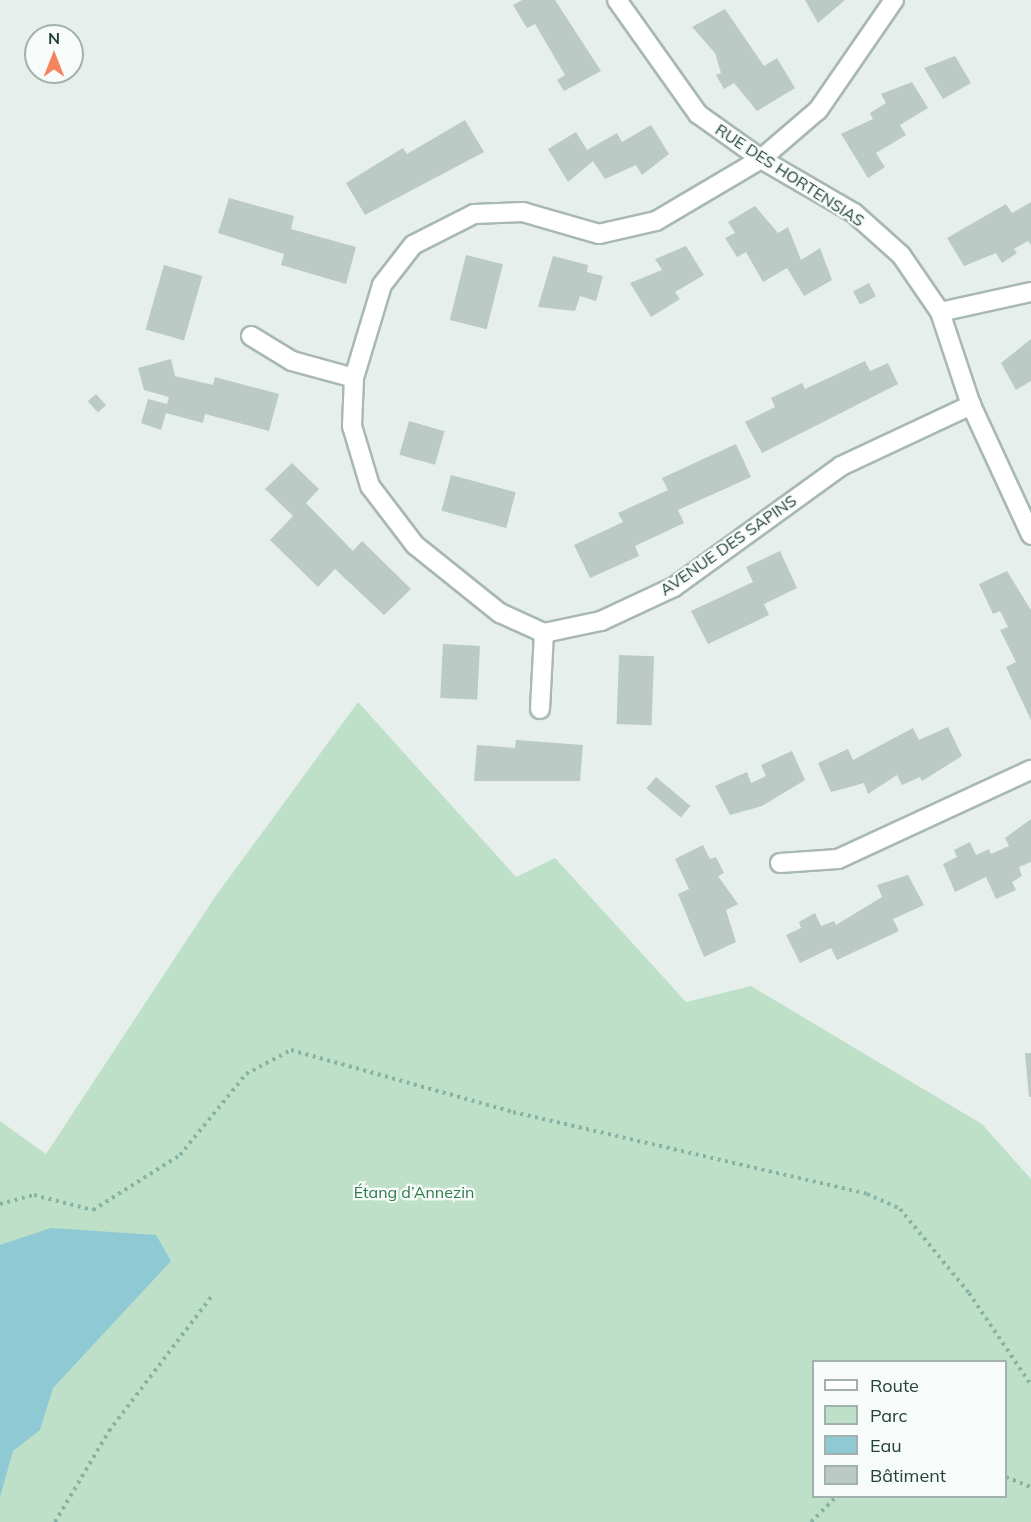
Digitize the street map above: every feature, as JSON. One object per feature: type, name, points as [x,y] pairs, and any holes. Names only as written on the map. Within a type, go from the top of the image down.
[{"type":"street","name":"RUE DES HORTENSIAS","points":[[616,0],[645,46],[698,114],[761,159],[854,213],[901,255],[940,312],[971,405],[1031,535]]},
{"type":"street","points":[[540,709],[544,633],[500,614],[458,585],[415,545],[377,494],[352,426],[354,378],[382,285],[413,245],[474,214],[523,212],[599,234],[656,221],[761,159],[818,110],[894,0]]},
{"type":"street","points":[[940,312],[1031,292]]},
{"type":"street","points":[[251,336],[292,361],[354,378]]},
{"type":"street","name":"AVENUE DES SAPINS","points":[[544,633],[601,621],[674,587],[841,466],[971,405]]},
{"type":"street","points":[[780,863],[838,859],[1031,770]]},
{"type":"path","points":[[0,1204],[34,1195],[93,1210],[180,1155],[246,1074],[291,1050],[513,1112],[807,1179],[889,1204],[931,1242],[1031,1385]]},
{"type":"path","points":[[55,1522],[109,1431],[212,1296]]},
{"type":"path","points":[[1007,1478],[1031,1487]]},
{"type":"path","points":[[811,1522],[836,1498]]},
{"type":"green space","name":"Étang d’Annezin","points":[[358,702],[516,877],[555,858],[686,1002],[751,986],[982,1124],[1031,1179],[1031,1522],[0,1522],[0,1121],[46,1154],[215,897]]},
{"type":"water","points":[[51,1228],[156,1235],[171,1261],[53,1388],[40,1430],[13,1451],[0,1497],[0,1245]]},
{"type":"building","points":[[522,0],[555,0],[601,71],[564,91],[557,80],[565,75],[535,24],[527,28],[513,5]]},
{"type":"building","points":[[805,0],[845,0],[818,23]]},
{"type":"building","points":[[725,9],[764,66],[777,58],[795,88],[757,111],[734,83],[724,89],[716,75],[721,73],[715,53],[692,27]]},
{"type":"building","points":[[955,56],[971,83],[943,99],[924,68]]},
{"type":"building","points":[[912,82],[928,108],[900,125],[906,135],[876,153],[885,167],[868,178],[841,134],[873,119],[870,113],[886,103],[881,94]]},
{"type":"building","points":[[465,120],[484,152],[365,215],[346,183],[403,148],[407,154]]},
{"type":"building","points":[[651,125],[669,154],[642,175],[636,165],[605,179],[593,161],[568,182],[548,149],[576,132],[587,150],[617,133],[622,142]]},
{"type":"building","points":[[229,198],[294,216],[291,229],[356,247],[346,284],[281,265],[284,254],[218,233]]},
{"type":"building","points":[[1031,202],[1031,245],[1028,241],[1014,249],[1017,253],[1002,263],[996,253],[964,266],[947,238],[1006,204],[1012,213]]},
{"type":"building","points":[[755,206],[778,233],[788,227],[801,260],[820,248],[832,280],[804,296],[787,268],[763,282],[746,252],[737,257],[725,238],[735,233],[728,222]]},
{"type":"building","points":[[686,246],[704,275],[675,292],[680,299],[651,317],[630,283],[662,270],[655,259]]},
{"type":"building","points":[[466,255],[503,264],[487,329],[450,320]]},
{"type":"building","points":[[553,256],[588,265],[587,272],[603,276],[596,301],[580,296],[575,311],[538,307]]},
{"type":"building","points":[[164,265],[202,276],[184,340],[146,329]]},
{"type":"building","points":[[869,283],[876,296],[860,305],[853,291]]},
{"type":"building","points":[[1031,339],[1031,381],[1016,390],[1001,363]]},
{"type":"building","points":[[171,359],[175,376],[213,385],[215,377],[279,394],[269,431],[205,414],[203,423],[166,413],[161,430],[141,423],[148,399],[167,404],[169,397],[144,390],[138,368]]},
{"type":"building","points":[[865,361],[870,371],[888,363],[898,384],[762,453],[745,422],[775,407],[771,398],[802,383],[805,389]]},
{"type":"building","points":[[96,394],[106,405],[98,413],[88,401]]},
{"type":"building","points":[[409,421],[445,431],[435,465],[399,455]]},
{"type":"building","points":[[736,444],[751,477],[678,510],[684,523],[635,546],[639,556],[590,578],[574,545],[623,522],[618,513],[668,490],[662,478]]},
{"type":"building","points":[[292,463],[319,489],[306,503],[353,551],[362,541],[411,589],[384,615],[335,569],[318,587],[270,540],[293,516],[265,489]]},
{"type":"building","points":[[451,475],[516,492],[506,528],[441,511]]},
{"type":"building","points":[[780,551],[797,588],[764,604],[769,615],[708,644],[691,611],[753,582],[746,567]]},
{"type":"building","points":[[1007,571],[1031,610],[1031,720],[1006,667],[1016,662],[1000,630],[1008,627],[1000,611],[993,614],[979,584]]},
{"type":"building","points":[[443,644],[480,646],[477,700],[440,698]]},
{"type":"building","points":[[619,655],[654,656],[652,725],[617,724]]},
{"type":"building","points":[[948,727],[962,756],[922,781],[920,777],[902,785],[897,775],[868,794],[864,783],[831,792],[818,763],[848,749],[853,760],[913,728],[919,740]]},
{"type":"building","points":[[516,740],[583,745],[580,781],[474,781],[477,745],[515,748]]},
{"type":"building","points":[[792,751],[805,780],[762,806],[730,815],[715,786],[747,772],[751,783],[766,776],[761,765]]},
{"type":"building","points":[[656,777],[690,806],[681,817],[646,788]]},
{"type":"building","points":[[1031,819],[1031,862],[1019,867],[1022,876],[1012,882],[1016,890],[996,899],[986,877],[955,892],[943,864],[957,857],[954,850],[970,842],[976,855],[989,849],[991,854],[1009,846],[1005,838]]},
{"type":"building","points":[[703,845],[710,859],[716,857],[724,873],[718,876],[738,904],[726,910],[736,942],[704,957],[678,894],[689,889],[675,859]]},
{"type":"building","points":[[908,875],[924,905],[893,919],[899,931],[837,960],[831,948],[800,963],[786,935],[801,928],[799,922],[815,913],[821,926],[834,921],[836,925],[882,897],[877,885]]},
{"type":"building","points":[[1025,1053],[1031,1053],[1031,1097],[1029,1097]]}]
